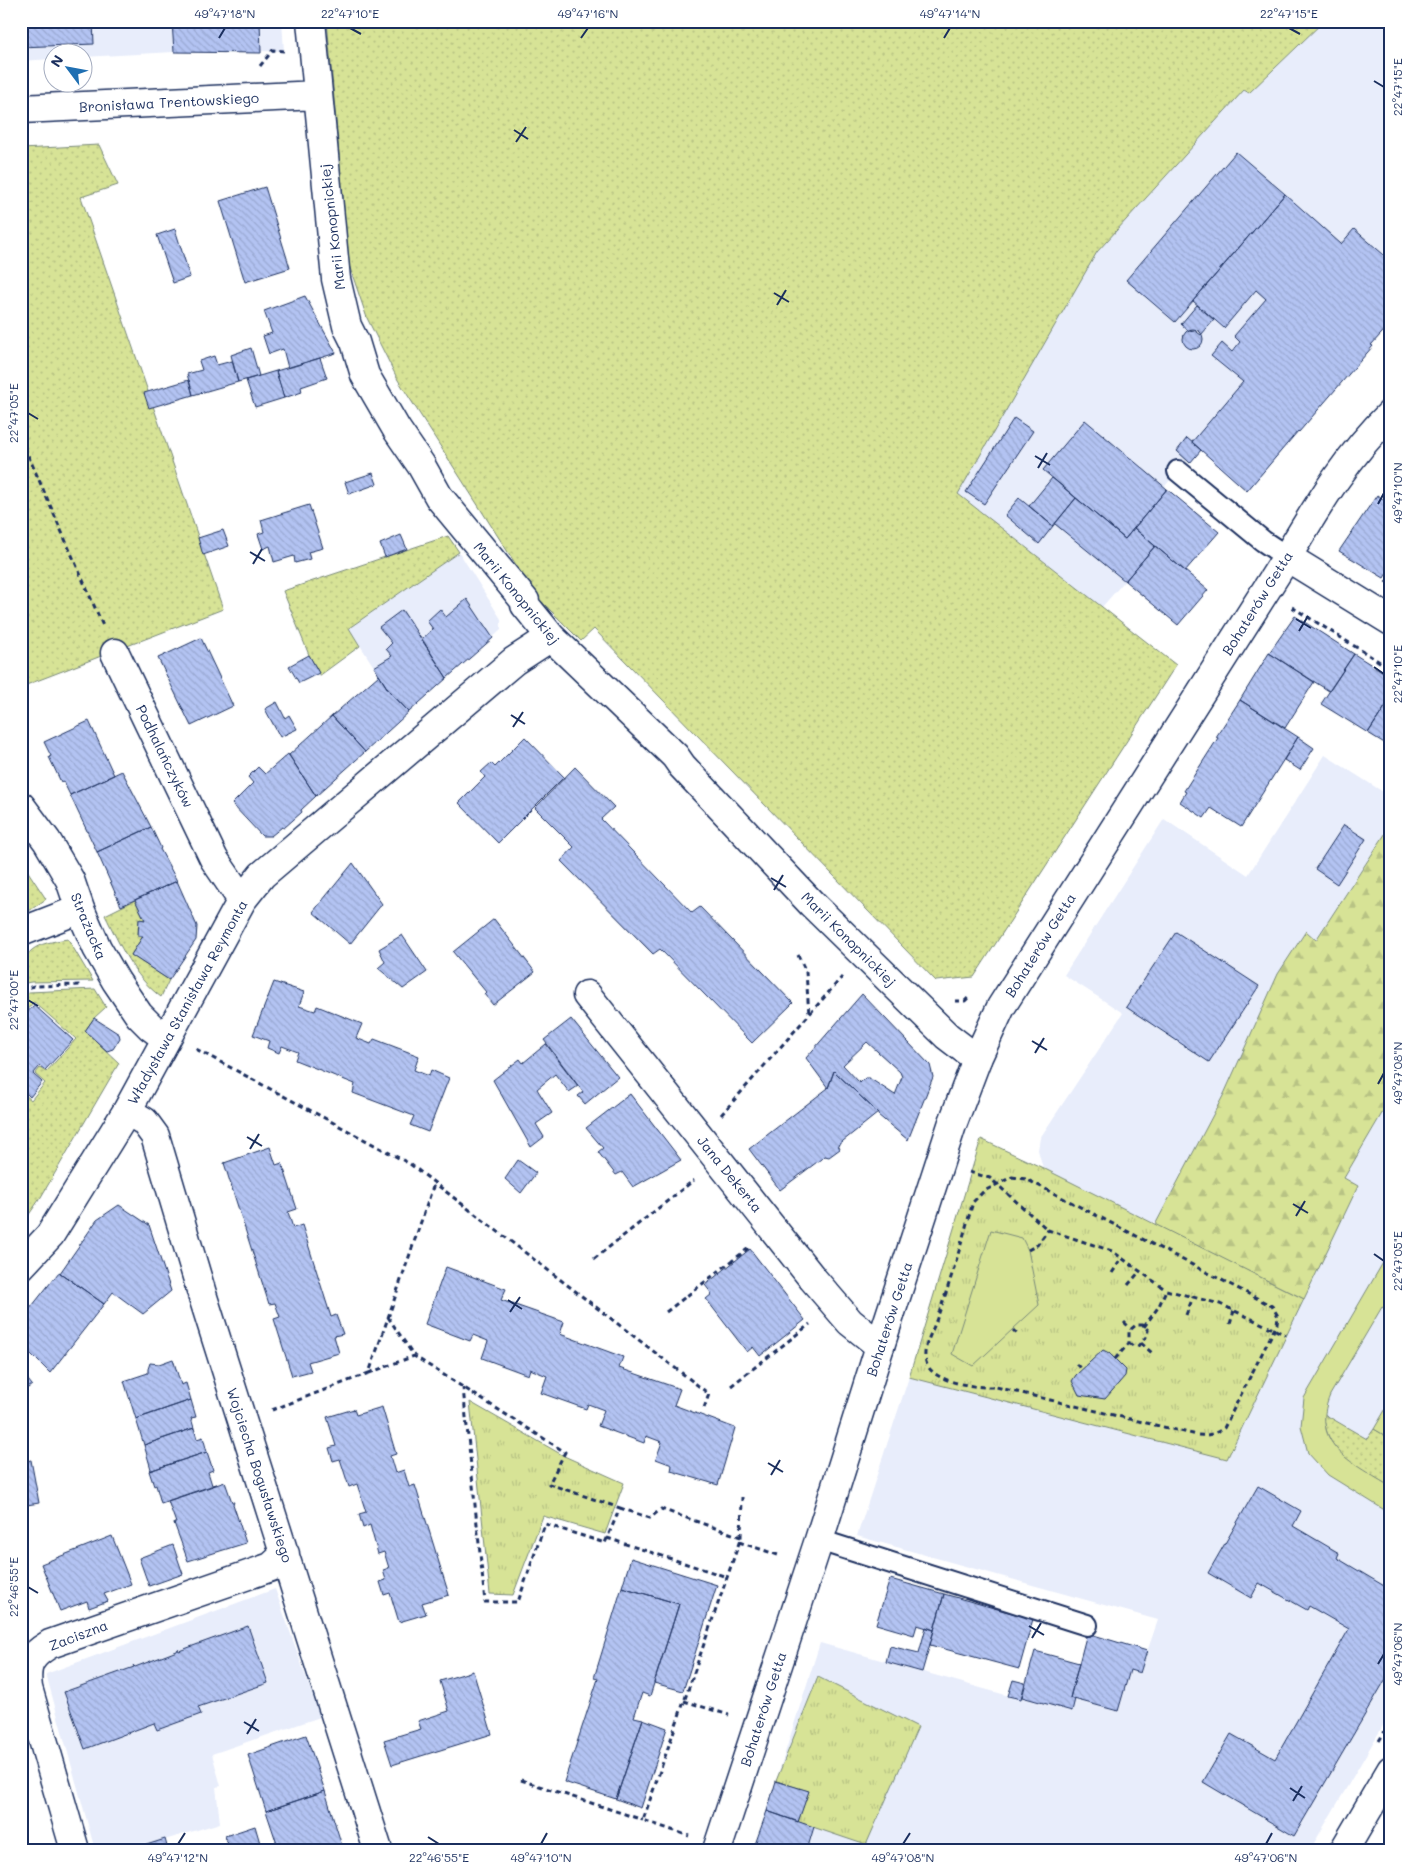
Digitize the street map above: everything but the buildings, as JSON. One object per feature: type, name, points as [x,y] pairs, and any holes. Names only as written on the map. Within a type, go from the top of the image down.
[{"type":"street","name":"Marii Konopnickiej","points":[[311,21],[336,279],[347,326],[355,342],[365,375],[397,430],[422,465],[439,497],[551,637],[675,756],[682,766],[812,904],[948,1036],[977,1059]]},
{"type":"street","name":"Bronisława Trentowskiego","points":[[21,109],[318,95]]},
{"type":"street","name":"Bohaterów Getta","points":[[708,1844],[819,1540],[952,1125],[977,1059],[1001,1007],[1332,483],[1372,431],[1391,413]]},
{"type":"street","points":[[1287,557],[1391,621]]},
{"type":"street","name":"Władysława Stanisława Reymonta","points":[[21,1266],[50,1235],[127,1111],[242,900],[267,870],[514,661],[551,637]]},
{"type":"street","name":"Podhalańczyków","points":[[115,653],[214,859],[242,900]]},
{"type":"street","name":"Strażacka","points":[[21,806],[47,841],[70,880],[97,948],[116,981],[139,1015],[166,1038]]},
{"type":"street","points":[[21,932],[80,908]]},
{"type":"street","name":"Jana Dekerta","points":[[587,995],[813,1279],[850,1322],[880,1346]]},
{"type":"street","name":"Wojciecha Bogusławskiego","points":[[127,1111],[144,1121],[155,1136],[203,1297],[378,1850]]},
{"type":"street","name":"Zaciszna","points":[[75,1850],[28,1688],[26,1673],[29,1662],[38,1651],[50,1644],[271,1567],[285,1554]]},
{"type":"street","points":[[1344,1850],[1391,1770]]},
{"type":"lane","points":[[1178,471],[1263,541],[1287,557]]},
{"type":"lane","points":[[819,1540],[1087,1624]]},
{"type":"path","points":[[258,68],[273,50]]},
{"type":"path","points":[[21,439],[115,653]]},
{"type":"path","points":[[1289,606],[1391,669]]},
{"type":"path","points":[[798,955],[806,972],[809,1015]]},
{"type":"path","points":[[717,1120],[848,971]]},
{"type":"path","points":[[21,990],[34,986],[91,985]]},
{"type":"path","points":[[195,1048],[410,1164],[709,1394],[703,1411]]},
{"type":"path","points":[[961,1170],[990,1178],[1048,1230],[1112,1250],[1166,1290],[1220,1304],[1286,1335]]},
{"type":"path","points":[[594,1259],[701,1175]]},
{"type":"path","points":[[1012,1177],[1026,1179],[1272,1306],[1278,1316],[1274,1330],[1229,1421],[1224,1428],[1208,1436],[1197,1435],[996,1387],[981,1388],[940,1378],[932,1373],[926,1364],[924,1356],[945,1300],[974,1202],[980,1195],[1012,1177]]},
{"type":"path","points":[[368,1374],[434,1184]]},
{"type":"path","points":[[1028,1250],[1037,1244],[1048,1230]]},
{"type":"path","points":[[666,1312],[754,1243]]},
{"type":"path","points":[[1112,1273],[1122,1258]]},
{"type":"path","points":[[1128,1284],[1140,1271]]},
{"type":"path","points":[[1144,1327],[1159,1306],[1166,1290]]},
{"type":"path","points":[[1186,1315],[1193,1297]]},
{"type":"path","points":[[1230,1324],[1234,1311]]},
{"type":"path","points":[[388,1317],[414,1356],[565,1452],[549,1484],[650,1518],[661,1509],[741,1537]]},
{"type":"path","points":[[731,1386],[815,1321]]},
{"type":"path","points":[[1124,1322],[1131,1329]]},
{"type":"path","points":[[1115,1359],[1129,1343],[1129,1332],[1131,1329],[1136,1325],[1148,1330],[1146,1337],[1138,1346],[1129,1343]]},
{"type":"path","points":[[1013,1330],[1019,1336]]},
{"type":"path","points":[[1141,1343],[1152,1353]]},
{"type":"path","points":[[270,1411],[414,1356]]},
{"type":"path","points":[[1076,1364],[1082,1370]]},
{"type":"path","points":[[464,1388],[486,1602],[518,1602],[545,1524],[606,1543],[620,1508]]},
{"type":"path","points":[[643,1820],[741,1537],[742,1497]]},
{"type":"path","points":[[607,1538],[727,1577]]},
{"type":"path","points":[[739,1542],[789,1559]]},
{"type":"path","points":[[684,1701],[738,1717]]},
{"type":"path","points":[[521,1780],[643,1820],[708,1844]]},
{"type":"shaded area","points":[[21,21],[282,21],[284,51],[174,52],[92,57],[92,42],[42,42],[42,60],[21,61]]},
{"type":"shaded area","points":[[1324,21],[1391,21],[1391,323],[1247,491],[1201,451],[1190,463],[1187,460],[1165,486],[1167,489],[1134,528],[1155,546],[1102,607],[958,494],[1097,252],[1244,90],[1249,92]]},
{"type":"shaded area","points":[[459,552],[501,619],[501,630],[409,712],[374,667],[349,628]]},
{"type":"shaded area","points":[[1325,755],[1391,797],[1391,825],[1316,940],[1306,932],[1278,974],[1224,1094],[1157,1222],[1151,1222],[1043,1168],[1038,1150],[1040,1138],[1123,1013],[1064,975],[1164,819],[1248,875]]},
{"type":"shaded area","points":[[1391,1098],[1391,1712],[1310,1850],[754,1850],[820,1643],[1020,1699],[1022,1697],[1072,1710],[1075,1699],[1118,1711],[1130,1670],[1140,1672],[1158,1620],[857,1536],[909,1377],[1227,1459],[1358,1186],[1344,1178]]},
{"type":"shaded area","points":[[275,1589],[320,1717],[212,1754],[221,1786],[216,1787],[220,1823],[132,1850],[95,1850],[46,1674]]},
{"type":"green space","points":[[327,21],[1324,21],[1249,93],[1244,90],[1097,252],[958,494],[1176,665],[974,977],[936,981],[594,629],[581,641],[536,596],[398,380],[367,318],[349,265]]},
{"type":"green space","points":[[99,145],[118,185],[81,197],[223,609],[21,687],[21,149]]},
{"type":"green space","points":[[448,536],[459,552],[349,628],[360,646],[319,676],[283,591]]},
{"type":"green space","points":[[1391,825],[1391,1098],[1344,1178],[1358,1186],[1304,1299],[1155,1225],[1224,1094],[1278,974],[1306,931],[1316,940]]},
{"type":"green space","points":[[21,861],[46,899],[29,911],[21,913]]},
{"type":"green space","points":[[135,900],[145,920],[139,920],[138,935],[143,936],[131,955],[169,980],[161,997],[151,989],[135,970],[105,915]]},
{"type":"green space","points":[[68,939],[93,981],[31,982],[21,984],[24,962],[32,950],[47,943]]},
{"type":"green space","points":[[95,989],[106,1007],[94,1018],[85,1031],[119,1063],[41,1197],[21,1226],[21,1097],[24,1094],[31,1100],[45,1083],[35,1074],[40,1068],[46,1072],[76,1039],[34,1002],[21,1016],[21,998],[29,992]]},
{"type":"green space","points":[[981,1139],[1043,1168],[1304,1299],[1227,1459],[909,1377]]},
{"type":"green space","points":[[991,1230],[1022,1238],[1028,1250],[1039,1305],[973,1366],[952,1354]]},
{"type":"green space","points":[[1391,1249],[1391,1312],[1382,1307],[1330,1395],[1325,1413],[1326,1428],[1339,1452],[1363,1470],[1391,1487],[1391,1514],[1328,1475],[1308,1453],[1301,1426],[1304,1398]]},
{"type":"green space","points":[[1391,1400],[1391,1439],[1374,1429]]},
{"type":"green space","points":[[470,1402],[564,1456],[624,1483],[605,1534],[543,1516],[513,1595],[490,1594]]},
{"type":"green space","points":[[1324,1414],[1367,1439],[1374,1429],[1391,1439],[1391,1487],[1357,1467],[1337,1450],[1330,1440]]},
{"type":"green space","points":[[818,1677],[918,1727],[866,1845],[798,1822],[808,1791],[776,1781]]}]
